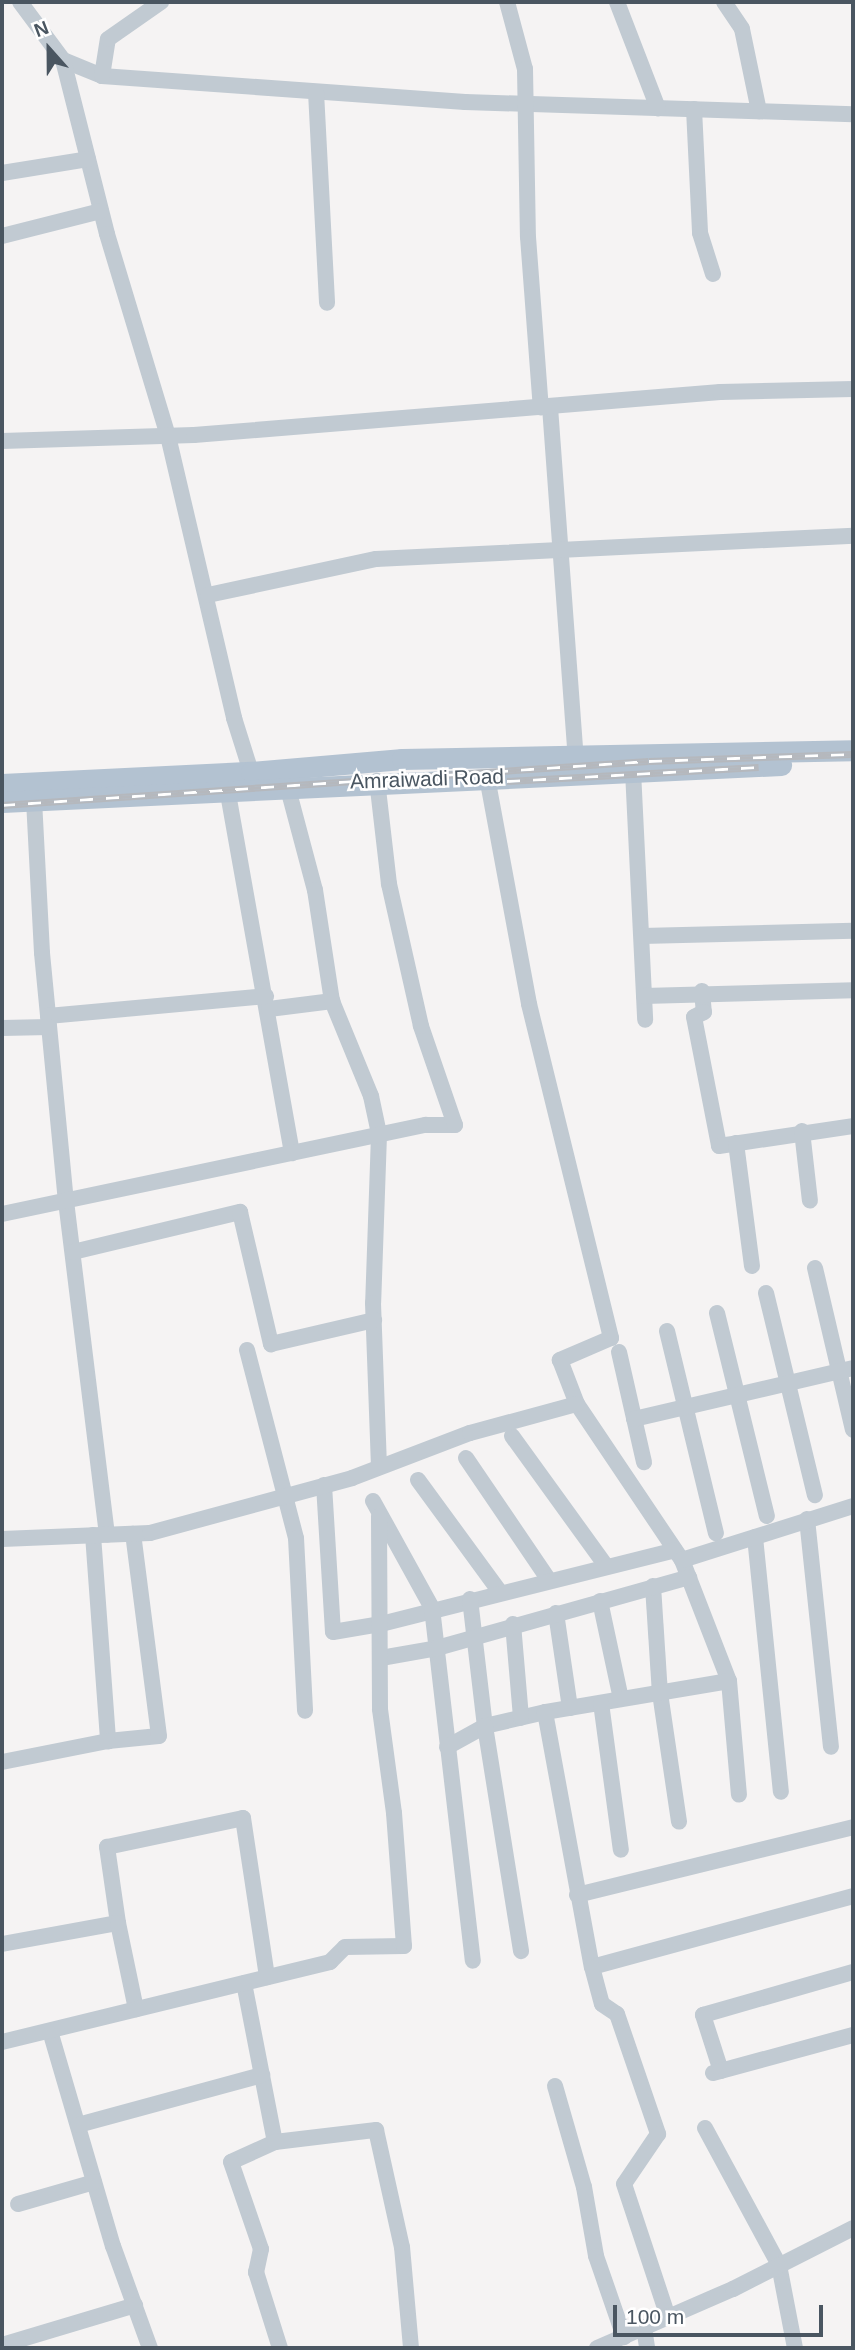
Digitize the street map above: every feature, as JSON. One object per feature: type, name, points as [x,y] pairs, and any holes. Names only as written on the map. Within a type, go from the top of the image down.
[{"type":"main road","points":[[2,784],[251,772],[402,759],[576,764],[853,750]]},
{"type":"main road","name":"Amraiwadi Road","points":[[2,802],[227,788],[487,777],[576,764],[632,771],[853,762]]},
{"type":"street","points":[[20,2],[63,60],[101,211],[168,436],[208,595],[234,718],[251,772]]},
{"type":"street","points":[[102,76],[108,39],[161,2]]},
{"type":"street","points":[[508,2],[525,69],[528,237],[560,548],[576,764]]},
{"type":"street","points":[[617,2],[658,108]]},
{"type":"street","points":[[724,2],[742,29],[759,111]]},
{"type":"street","points":[[63,60],[102,76],[316,92],[527,104],[853,114]]},
{"type":"street","points":[[316,92],[327,303]]},
{"type":"street","points":[[694,109],[699,233],[713,274]]},
{"type":"street","points":[[2,173],[88,159]]},
{"type":"street","points":[[2,236],[101,211]]},
{"type":"street","points":[[2,441],[168,436],[720,392],[853,389]]},
{"type":"street","points":[[208,595],[376,559],[560,548],[719,545],[853,536]]},
{"type":"street","points":[[632,771],[645,1020]]},
{"type":"street","points":[[487,777],[529,1004],[611,1338],[561,1360],[577,1404],[678,1555],[689,1577],[729,1682],[740,1795]]},
{"type":"street","points":[[2,1214],[426,1125],[456,1125],[418,1013],[389,884],[377,781]]},
{"type":"street","points":[[287,785],[315,890],[332,1001],[371,1096],[379,1135],[374,1320],[379,1467]]},
{"type":"street","points":[[227,788],[268,1002],[292,1153]]},
{"type":"street","points":[[34,800],[49,1022],[100,1535],[108,1741]]},
{"type":"street","points":[[642,936],[853,931]]},
{"type":"street","points":[[644,996],[702,991],[853,990]]},
{"type":"street","points":[[702,991],[704,1012],[694,1017],[719,1146],[802,1131],[853,1126]]},
{"type":"street","points":[[2,1028],[268,1002],[332,1001]]},
{"type":"street","points":[[802,1131],[810,1201]]},
{"type":"street","points":[[736,1143],[752,1265]]},
{"type":"street","points":[[73,1252],[240,1212],[271,1344],[374,1320]]},
{"type":"street","points":[[815,1269],[846,1369],[853,1430]]},
{"type":"street","points":[[766,1293],[815,1495]]},
{"type":"street","points":[[717,1313],[767,1516]]},
{"type":"street","points":[[667,1331],[716,1533]]},
{"type":"street","points":[[247,1350],[268,1439],[287,1495],[296,1538],[305,1711]]},
{"type":"street","points":[[619,1352],[644,1462]]},
{"type":"street","points":[[634,1419],[846,1369]]},
{"type":"street","points":[[2,1539],[150,1533],[324,1485],[470,1433],[577,1404]]},
{"type":"street","points":[[512,1436],[606,1566]]},
{"type":"street","points":[[466,1458],[549,1580]]},
{"type":"street","points":[[418,1480],[500,1592]]},
{"type":"street","points":[[324,1485],[333,1632],[381,1624],[432,1608],[606,1566],[678,1555],[755,1537],[853,1506]]},
{"type":"street","points":[[2,2042],[330,1962],[345,1947],[404,1946],[394,1813],[380,1709],[381,1624],[376,1508],[432,1608],[473,1961]]},
{"type":"street","points":[[807,1519],[831,1748]]},
{"type":"street","points":[[2,1762],[108,1741],[159,1736],[133,1534]]},
{"type":"street","points":[[755,1537],[781,1793]]},
{"type":"street","points":[[381,1658],[437,1648],[474,1634],[689,1577]]},
{"type":"street","points":[[653,1586],[660,1693],[679,1822]]},
{"type":"street","points":[[470,1599],[485,1726],[521,1951]]},
{"type":"street","points":[[600,1601],[621,1699]]},
{"type":"street","points":[[556,1613],[570,1708]]},
{"type":"street","points":[[513,1624],[521,1718]]},
{"type":"street","points":[[447,1747],[485,1726],[545,1712],[729,1682]]},
{"type":"street","points":[[601,1703],[621,1850]]},
{"type":"street","points":[[545,1712],[592,1967],[602,2004],[617,2014],[658,2134],[624,2184],[668,2317]]},
{"type":"street","points":[[136,2009],[118,1923],[107,1847],[243,1818],[267,1977]]},
{"type":"street","points":[[577,1895],[853,1827]]},
{"type":"street","points":[[592,1967],[853,1896]]},
{"type":"street","points":[[2,1944],[118,1923]]},
{"type":"street","points":[[853,1972],[703,2015],[716,2073],[853,2035]]},
{"type":"street","points":[[244,1983],[275,2142]]},
{"type":"street","points":[[50,2031],[94,2182],[150,2348]]},
{"type":"street","points":[[78,2125],[262,2075]]},
{"type":"street","points":[[555,2086],[584,2187],[596,2256],[624,2337]]},
{"type":"street","points":[[705,2128],[779,2266],[795,2348]]},
{"type":"street","points":[[280,2348],[256,2272],[261,2249],[231,2162],[275,2142],[376,2130],[402,2247],[411,2348]]},
{"type":"street","points":[[18,2204],[94,2182]]},
{"type":"street","points":[[597,2348],[779,2266],[853,2228]]},
{"type":"street","points":[[2,2345],[135,2305]]},
{"type":"street","points":[[644,2328],[647,2348]]},
{"type":"railway","points":[[2,805],[649,761],[853,754]]},
{"type":"railway","points":[[507,781],[759,767]]}]
